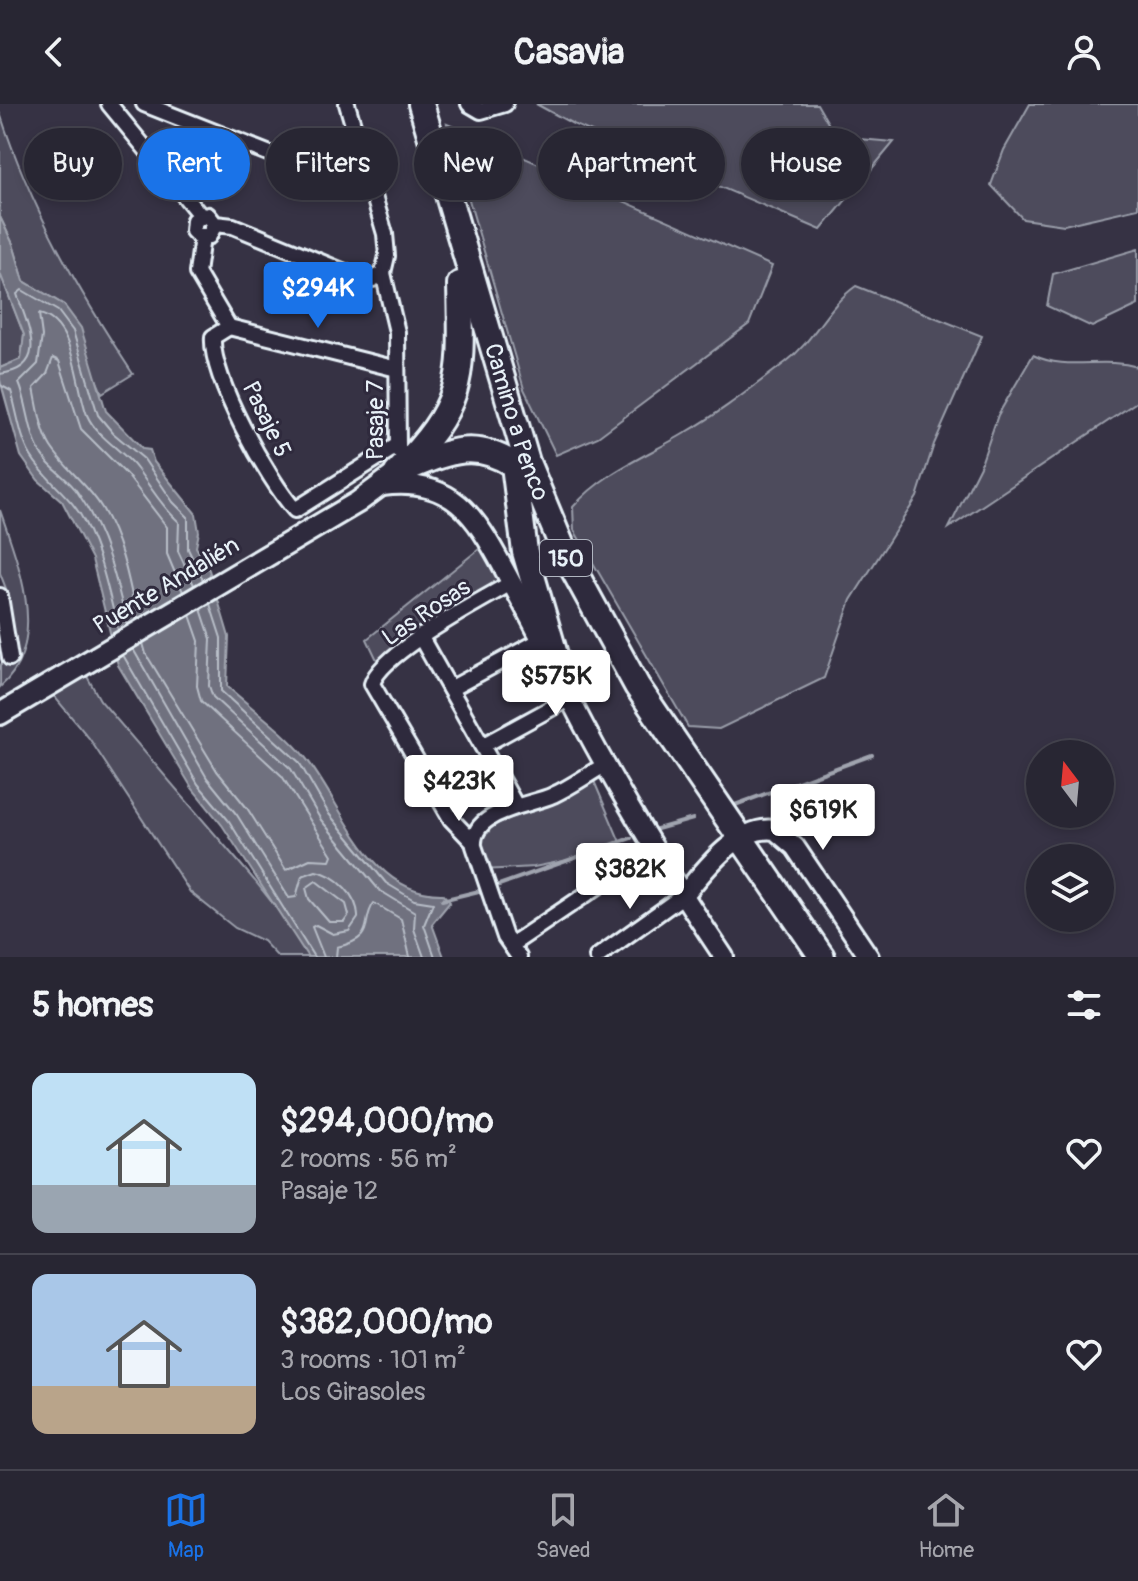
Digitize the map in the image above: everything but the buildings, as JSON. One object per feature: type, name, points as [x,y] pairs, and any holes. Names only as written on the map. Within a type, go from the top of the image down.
[{"type":"highway","name":"Camino a Penco","points":[[406,104],[514,465],[551,557],[603,655],[736,843],[822,957]]},
{"type":"highway","name":"Camino a Penco","points":[[421,104],[520,439],[555,532],[595,614],[637,686],[736,843],[803,957]]},
{"type":"highway","points":[[390,480],[432,437],[456,388],[462,353],[460,284]]},
{"type":"highway","points":[[390,480],[464,448],[485,450],[514,465],[525,552],[568,694]]},
{"type":"main road","name":"Puente Andalién","points":[[0,714],[358,502],[390,480]]},
{"type":"street","points":[[109,104],[200,215],[211,217],[215,224],[212,234],[202,237]]},
{"type":"street","points":[[144,104],[266,152]]},
{"type":"street","name":"Pasaje 7","points":[[347,104],[354,128]]},
{"type":"street","points":[[469,104],[481,111],[505,104]]},
{"type":"street","name":"Pasaje 7","points":[[375,200],[387,241],[383,273],[395,317],[398,445],[390,480]]},
{"type":"street","points":[[200,215],[192,227],[202,237]]},
{"type":"street","points":[[215,224],[233,226],[362,279],[373,279],[383,273]]},
{"type":"street","points":[[202,237],[197,273],[229,327],[397,369]]},
{"type":"street","name":"Pasaje 5","points":[[229,327],[213,337],[212,351],[240,423],[280,493],[295,510],[398,445]]},
{"type":"street","points":[[390,480],[422,486],[460,504],[486,535],[603,766],[652,850],[724,957]]},
{"type":"street","name":"Las Rosas","points":[[473,842],[451,819],[372,684],[376,674],[420,636],[511,583]]},
{"type":"street","points":[[0,596],[10,658]]},
{"type":"street","points":[[420,636],[516,806]]},
{"type":"street","points":[[450,689],[541,640]]},
{"type":"street","points":[[482,746],[568,694]]},
{"type":"street","points":[[603,766],[558,792],[516,806],[485,821],[476,831],[473,842],[515,951],[652,850]]},
{"type":"street","points":[[597,957],[684,895],[736,843],[768,829],[785,836],[869,957]]},
{"type":"shaded area","points":[[536,104],[817,104],[831,128],[741,128],[741,196],[725,189],[725,128],[582,128]]},
{"type":"shaded area","points":[[1030,104],[1138,104],[1138,208],[1064,225],[1023,219],[991,185],[1004,150]]},
{"type":"shaded area","points":[[0,113],[24,177],[24,200],[34,200],[94,312],[133,374],[102,393],[64,305],[24,281],[13,244],[0,217]]},
{"type":"shaded area","points":[[870,140],[894,142],[870,171]]},
{"type":"shaded area","points":[[522,157],[538,164],[538,200],[621,200],[772,266],[749,324],[598,437],[556,455],[524,389],[469,200],[522,200]]},
{"type":"shaded area","points":[[751,200],[846,200],[821,230]]},
{"type":"shaded area","points":[[1138,249],[1138,305],[1092,327],[1047,306],[1053,274]]},
{"type":"shaded area","points":[[0,273],[24,335],[21,359],[0,368]]},
{"type":"shaded area","points":[[856,286],[982,336],[934,444],[917,497],[851,600],[824,678],[719,729],[688,727],[574,530],[573,507],[612,474],[711,417],[786,362],[805,344],[836,304]]},
{"type":"shaded area","points":[[1033,355],[1059,362],[1138,367],[1138,401],[949,528],[981,464],[998,415]]},
{"type":"shaded area","points":[[0,510],[21,578],[27,626],[24,648],[15,669],[0,687],[0,666],[14,643],[8,594],[0,573]]},
{"type":"shaded area","points":[[484,545],[502,581],[424,627],[378,662],[367,639]]},
{"type":"shaded area","points":[[84,671],[100,700],[255,881],[315,957],[278,957],[263,941],[235,928],[190,892],[89,738],[53,695]]},
{"type":"shaded area","points":[[594,781],[623,849],[534,867],[483,870],[473,842],[488,833],[492,826]]},
{"type":"water","points":[[0,217],[13,244],[24,281],[64,305],[81,328],[106,411],[143,449],[150,450],[154,462],[196,514],[199,532],[196,547],[209,570],[229,637],[227,686],[297,747],[377,864],[396,880],[417,891],[443,894],[450,902],[432,924],[444,957],[308,957],[222,825],[192,788],[118,665],[92,559],[62,501],[38,480],[21,456],[0,380],[0,368],[21,359],[24,335],[0,273]]},
{"type":"waterway","points":[[735,805],[872,755]]},
{"type":"waterway","points":[[650,831],[693,819]]},
{"type":"waterway","points":[[496,886],[631,838]]},
{"type":"waterway","points":[[442,900],[479,891]]}]
